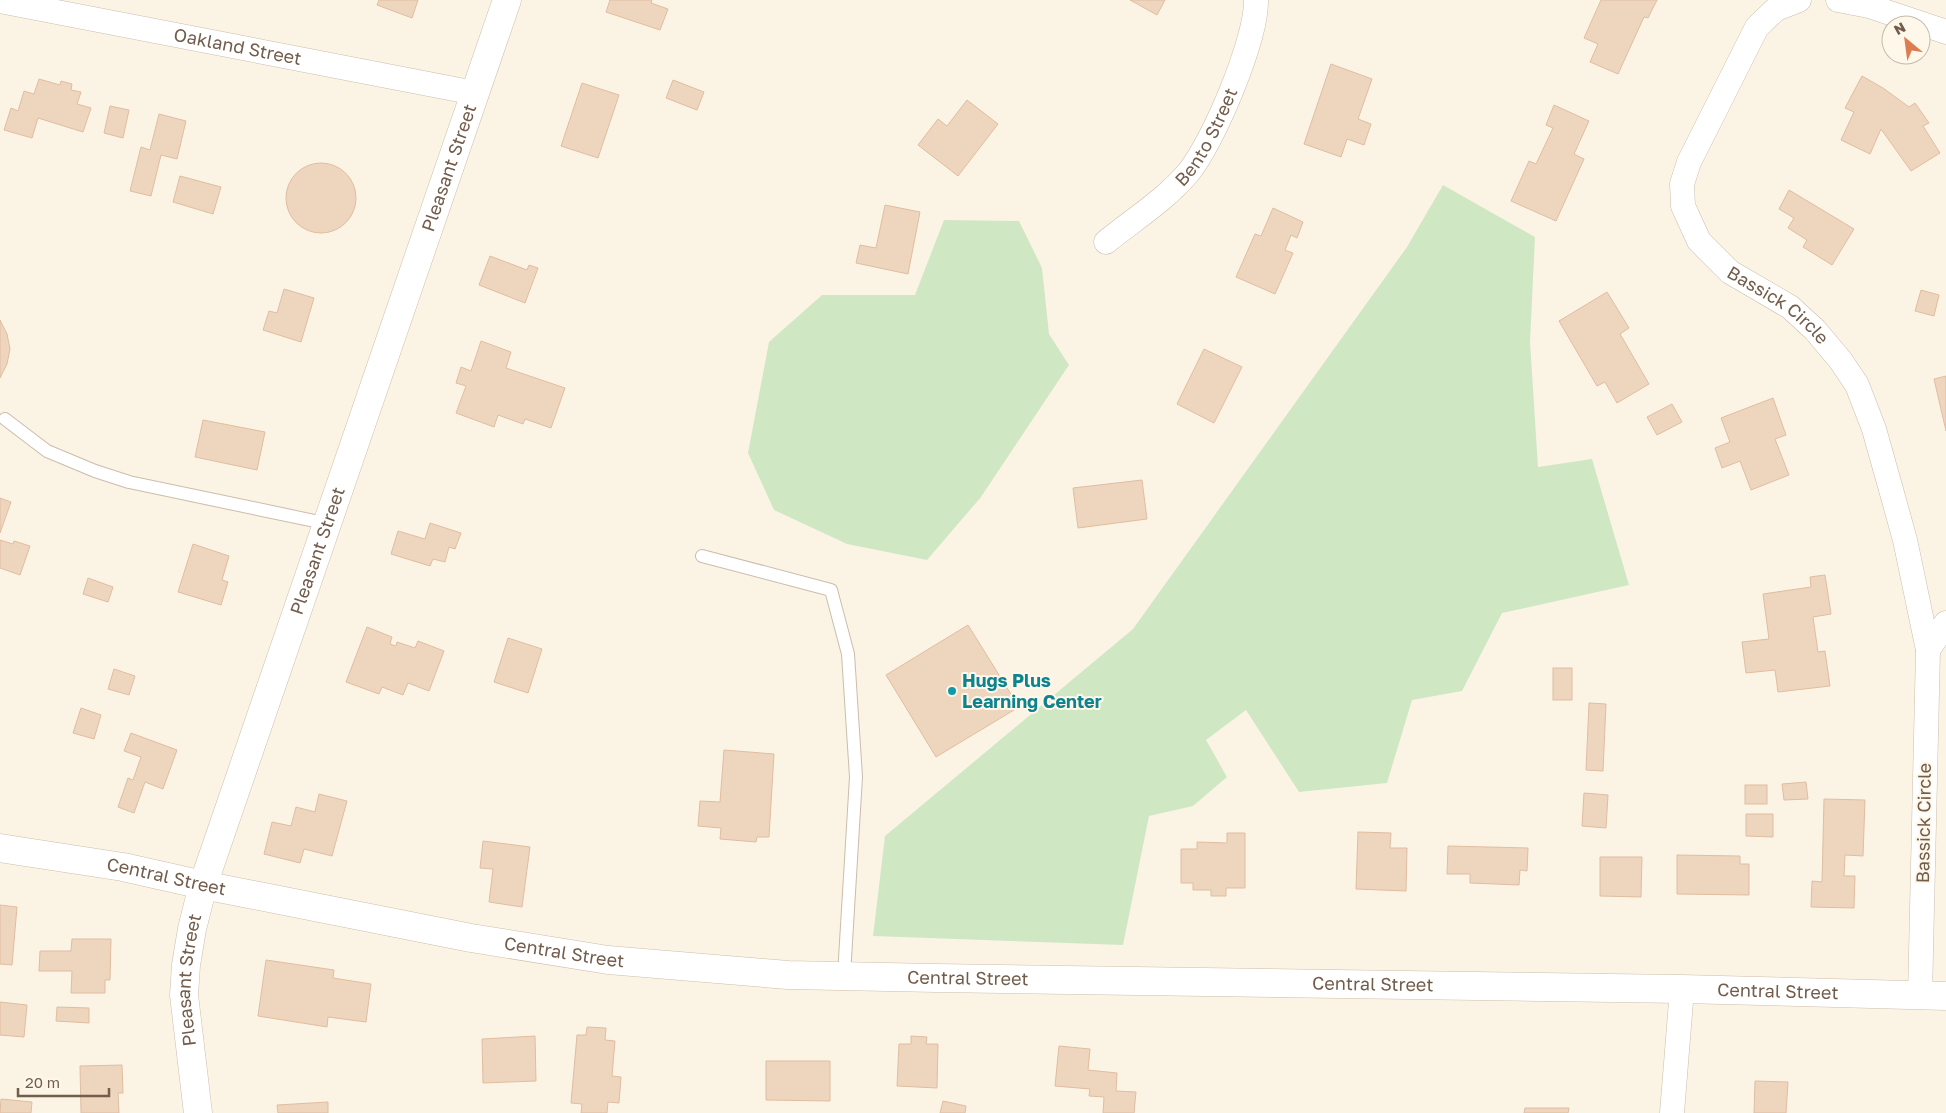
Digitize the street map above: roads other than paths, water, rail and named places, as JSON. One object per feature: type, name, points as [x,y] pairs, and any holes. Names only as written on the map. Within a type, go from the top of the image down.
[{"type":"main road","name":"Pleasant Street","points":[[198,1113],[184,995],[186,965],[192,929],[203,886],[507,0]]},
{"type":"main road","name":"Central Street","points":[[0,848],[124,867],[203,886],[471,938],[608,960],[788,975],[946,979],[1682,989],[1933,996]]},
{"type":"street","name":"Bento Street","points":[[1106,242],[1173,189],[1202,154],[1243,60],[1253,29],[1256,0]]},
{"type":"street","name":"Bassick Circle","points":[[1799,0],[1776,9],[1757,27],[1689,162],[1682,184],[1684,206],[1699,241],[1712,255],[1730,272],[1790,307],[1815,330],[1841,361],[1857,385],[1874,429],[1907,549],[1928,650],[1933,996]]},
{"type":"street","points":[[1838,0],[1869,6],[1946,32]]},
{"type":"street","name":"Oakland Street","points":[[0,2],[475,93]]},
{"type":"street","points":[[1928,650],[1946,623]]},
{"type":"street","points":[[1672,1113],[1682,989]]},
{"type":"lane","points":[[5,419],[47,451],[95,471],[129,482],[328,524]]},
{"type":"lane","points":[[702,556],[831,590],[848,654],[856,778],[844,975]]},
{"type":"place","name":"Hugs Plus Learning Center","points":[[952,691]]}]
